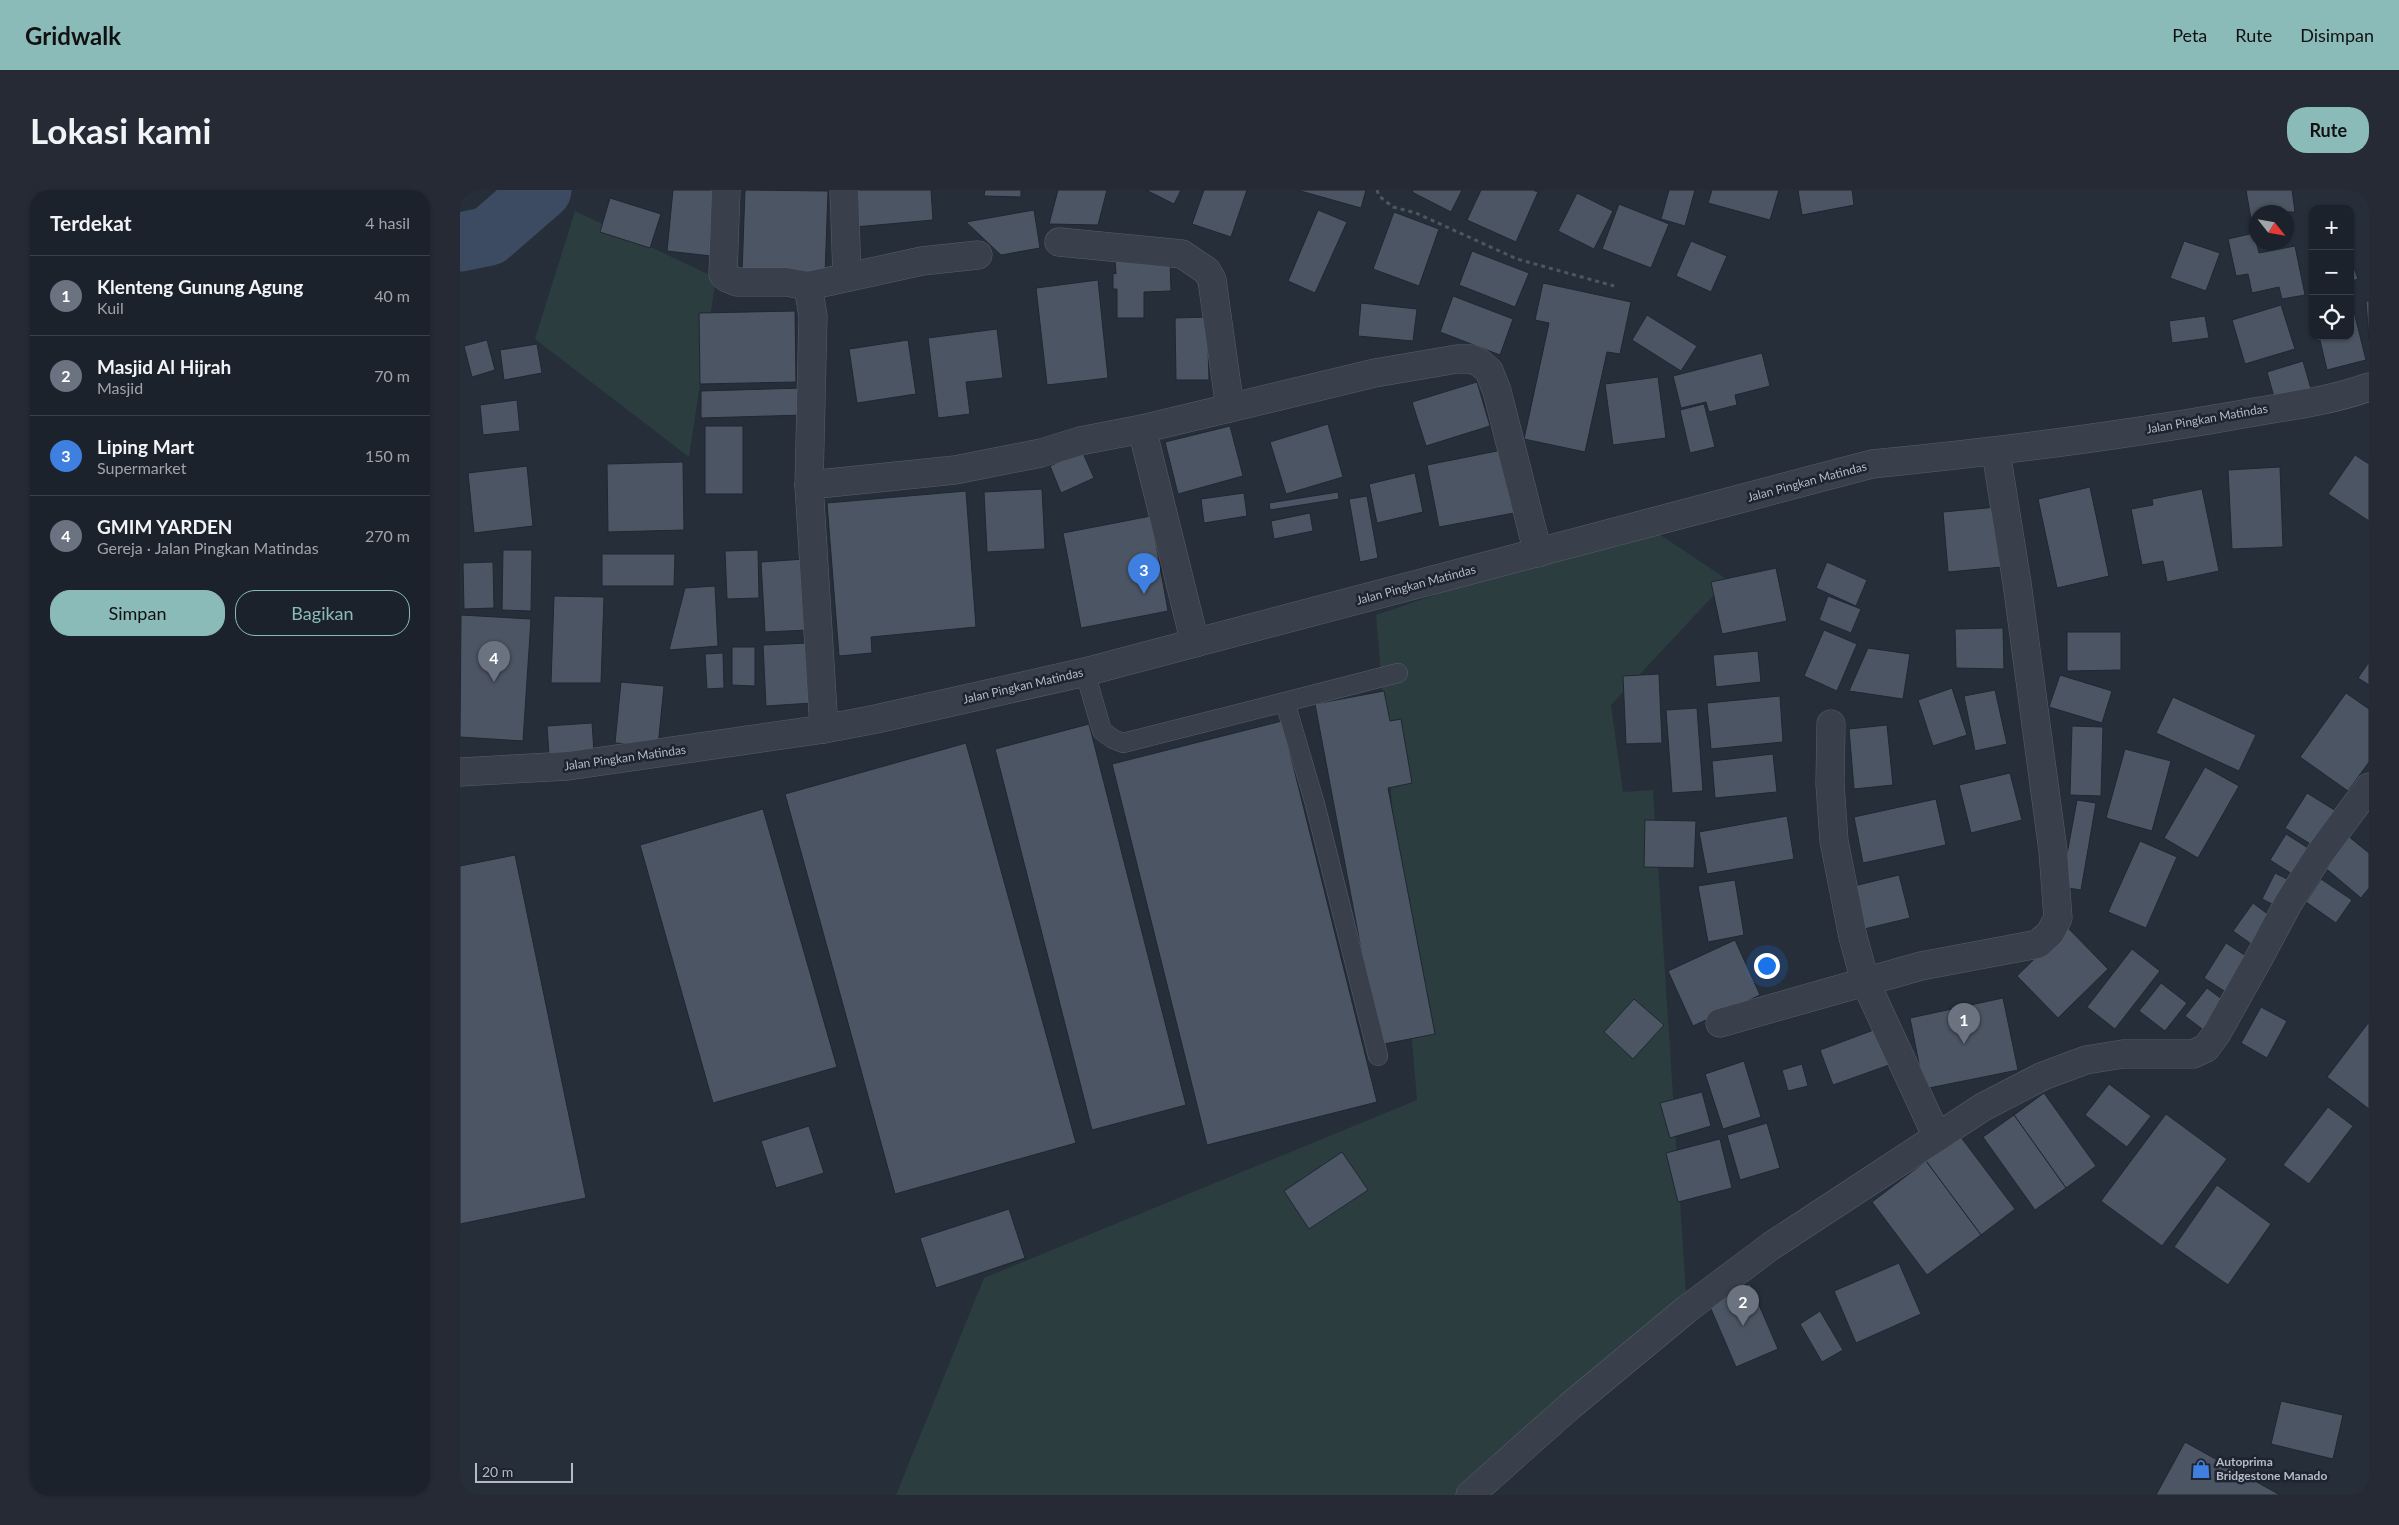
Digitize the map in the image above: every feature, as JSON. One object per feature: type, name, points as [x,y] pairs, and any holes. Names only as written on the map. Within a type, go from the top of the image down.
[{"type":"street","points":[[726,190],[723,274],[737,282],[786,282],[808,286],[922,261],[978,255]]},
{"type":"street","points":[[844,190],[847,276]]},
{"type":"street","points":[[1059,242],[1182,254],[1207,270],[1212,280],[1230,408]]},
{"type":"street","points":[[808,286],[813,316],[809,485],[824,729]]},
{"type":"street","points":[[809,485],[955,470],[1041,453],[1080,441],[1142,429],[1375,373],[1472,358],[1489,371],[1497,391],[1538,552]]},
{"type":"street","name":"Jalan Pingkan Matindas","points":[[460,772],[568,766],[824,729],[1085,672],[1872,464],[1996,452],[2182,425],[2340,398],[2369,387]]},
{"type":"street","points":[[1142,429],[1195,643]]},
{"type":"street","points":[[1720,1023],[1921,966],[2038,944],[2050,933],[2058,918],[2053,852],[2017,583],[1996,452]]},
{"type":"street","points":[[1831,724],[1830,784],[1834,841],[1853,936],[1865,981],[1937,1137]]},
{"type":"street","points":[[1470,1495],[1570,1406],[1687,1309],[1771,1246],[1937,1137],[2013,1090],[2071,1064],[2122,1054],[2193,1054],[2206,1048],[2240,992],[2288,902],[2320,852],[2369,787]]},
{"type":"lane","points":[[1085,672],[1102,731],[1123,743],[1398,672]]},
{"type":"lane","points":[[1285,702],[1315,804],[1378,1056]]},
{"type":"path","points":[[1377,190],[1378,196],[1393,207],[1416,213],[1517,259],[1614,286]]},
{"type":"shaded area","points":[[575,211],[716,278],[689,457],[535,339]]},
{"type":"shaded area","points":[[1644,524],[1728,580],[1611,705],[1623,792],[1653,790],[1687,1309],[1460,1495],[896,1495],[984,1278],[1417,1100],[1376,615]]},
{"type":"building","points":[[673,190],[719,190],[711,256],[667,251]]},
{"type":"building","points":[[745,190],[828,191],[825,276],[742,273]]},
{"type":"building","points":[[852,190],[931,190],[933,220],[855,227]]},
{"type":"building","points":[[985,190],[1021,190],[1021,197],[984,196]]},
{"type":"building","points":[[1058,190],[1107,190],[1098,225],[1049,224]]},
{"type":"building","points":[[1146,190],[1181,190],[1174,204]]},
{"type":"building","points":[[1204,190],[1247,190],[1231,237],[1192,224]]},
{"type":"building","points":[[1297,190],[1366,190],[1361,208]]},
{"type":"building","points":[[1413,190],[1462,190],[1451,212],[1412,192]]},
{"type":"building","points":[[1481,190],[1533,190],[1538,192],[1516,242],[1467,220]]},
{"type":"building","points":[[1669,190],[1695,190],[1685,226],[1661,219]]},
{"type":"building","points":[[1712,190],[1779,190],[1770,220],[1708,203]]},
{"type":"building","points":[[1798,190],[1852,190],[1854,205],[1802,215]]},
{"type":"building","points":[[2246,190],[2292,190],[2295,212],[2294,205],[2249,205],[2249,207]]},
{"type":"building","points":[[1577,193],[1613,211],[1594,249],[1558,231]]},
{"type":"building","points":[[610,198],[661,214],[650,248],[600,232]]},
{"type":"building","points":[[1619,204],[1669,224],[1651,268],[1602,249]]},
{"type":"building","points":[[1034,210],[1040,248],[1001,255],[966,222]]},
{"type":"building","points":[[1318,210],[1347,222],[1315,293],[1288,281]]},
{"type":"building","points":[[1394,212],[1439,229],[1419,286],[1373,269]]},
{"type":"building","points":[[2249,234],[2249,250],[2258,250],[2259,253],[2274,250],[2294,250],[2295,246],[2305,295],[2282,299],[2279,287],[2252,293],[2248,274],[2236,276],[2228,239]]},
{"type":"building","points":[[1691,241],[1727,256],[1711,292],[1676,276]]},
{"type":"building","points":[[2184,241],[2220,253],[2206,291],[2170,278]]},
{"type":"building","points":[[1472,251],[1529,273],[1515,307],[1459,285]]},
{"type":"building","points":[[1115,259],[1170,259],[1171,291],[1144,292],[1144,318],[1117,318],[1117,289],[1113,289],[1113,273],[1116,274]]},
{"type":"building","points":[[2354,268],[2358,279],[2354,280]]},
{"type":"building","points":[[1098,280],[1108,378],[1047,385],[1036,288]]},
{"type":"building","points":[[1543,283],[1631,302],[1620,354],[1607,352],[1585,452],[1524,439],[1549,323],[1535,320]]},
{"type":"building","points":[[1453,296],[1513,319],[1500,355],[1440,332]]},
{"type":"building","points":[[2366,301],[2369,301],[2369,340]]},
{"type":"building","points":[[1361,303],[1417,309],[1413,341],[1358,336]]},
{"type":"building","points":[[2281,305],[2295,349],[2245,364],[2232,320]]},
{"type":"building","points":[[795,311],[796,382],[700,384],[699,313]]},
{"type":"building","points":[[2354,312],[2366,360],[2327,370],[2320,340],[2354,340]]},
{"type":"building","points":[[1647,315],[1697,346],[1681,371],[1632,340]]},
{"type":"building","points":[[2205,316],[2209,338],[2172,343],[2169,321]]},
{"type":"building","points":[[1207,317],[1209,380],[1176,380],[1175,318]]},
{"type":"building","points":[[997,329],[1003,378],[966,382],[970,414],[938,418],[928,338]]},
{"type":"building","points":[[487,340],[495,370],[472,377],[464,346]]},
{"type":"building","points":[[908,340],[916,394],[857,403],[849,349]]},
{"type":"building","points":[[537,344],[542,373],[504,380],[500,350]]},
{"type":"building","points":[[1762,353],[1770,386],[1735,395],[1737,405],[1709,412],[1706,402],[1681,408],[1673,376]]},
{"type":"building","points":[[2303,361],[2311,389],[2275,400],[2267,372]]},
{"type":"building","points":[[1658,377],[1666,438],[1613,445],[1605,384]]},
{"type":"building","points":[[1477,382],[1490,426],[1426,446],[1412,402]]},
{"type":"building","points":[[803,388],[804,415],[701,418],[701,391]]},
{"type":"building","points":[[517,400],[520,431],[483,435],[480,405]]},
{"type":"building","points":[[1704,404],[1715,447],[1690,453],[1680,410]]},
{"type":"building","points":[[1328,424],[1343,477],[1286,494],[1270,442]]},
{"type":"building","points":[[705,426],[743,426],[743,494],[705,494]]},
{"type":"building","points":[[1230,426],[1243,476],[1178,494],[1165,442]]},
{"type":"building","points":[[1502,450],[1514,513],[1439,527],[1427,465]]},
{"type":"building","points":[[1082,451],[1094,478],[1061,493],[1050,466]]},
{"type":"building","points":[[2355,455],[2369,464],[2369,521],[2328,494]]},
{"type":"building","points":[[683,462],[684,530],[608,532],[607,464]]},
{"type":"building","points":[[527,466],[533,526],[474,533],[468,473]]},
{"type":"building","points":[[2280,467],[2283,547],[2232,549],[2228,470]]},
{"type":"building","points":[[1415,473],[1423,512],[1377,523],[1369,484]]},
{"type":"building","points":[[2090,487],[2109,576],[2057,588],[2038,499]]},
{"type":"building","points":[[1042,489],[1045,549],[987,552],[984,492]]},
{"type":"building","points":[[2202,489],[2219,571],[2167,582],[2163,561],[2142,565],[2131,509],[2153,505],[2152,499]]},
{"type":"building","points":[[966,491],[976,627],[871,637],[872,653],[839,656],[827,503]]},
{"type":"building","points":[[1338,492],[1339,499],[1270,510],[1269,503]]},
{"type":"building","points":[[1244,493],[1247,516],[1204,523],[1201,499]]},
{"type":"building","points":[[1367,496],[1378,558],[1360,562],[1349,499]]},
{"type":"building","points":[[1997,507],[2002,567],[1948,572],[1943,512]]},
{"type":"building","points":[[1310,513],[1313,531],[1274,539],[1271,521]]},
{"type":"building","points":[[1151,516],[1168,611],[1081,628],[1063,533]]},
{"type":"building","points":[[503,550],[532,550],[531,611],[502,610]]},
{"type":"building","points":[[758,550],[759,598],[727,599],[725,551]]},
{"type":"building","points":[[602,554],[675,554],[674,586],[602,586]]},
{"type":"building","points":[[805,559],[809,630],[765,632],[761,562]]},
{"type":"building","points":[[493,562],[494,608],[464,609],[463,563]]},
{"type":"building","points":[[1827,562],[1867,580],[1856,606],[1816,588]]},
{"type":"building","points":[[1776,568],[1787,621],[1722,634],[1711,582]]},
{"type":"building","points":[[715,586],[718,646],[669,650],[685,588]]},
{"type":"building","points":[[554,596],[604,597],[601,683],[551,683]]},
{"type":"building","points":[[1828,596],[1861,609],[1851,633],[1819,620]]},
{"type":"building","points":[[461,615],[531,619],[523,741],[460,737]]},
{"type":"building","points":[[2003,628],[2004,669],[1956,668],[1955,629]]},
{"type":"building","points":[[1824,630],[1857,644],[1837,691],[1804,676]]},
{"type":"building","points":[[2067,632],[2121,632],[2121,670],[2067,671]]},
{"type":"building","points":[[809,643],[812,703],[766,706],[763,645]]},
{"type":"building","points":[[732,647],[755,647],[755,686],[732,685]]},
{"type":"building","points":[[1868,648],[1910,654],[1903,699],[1849,691]]},
{"type":"building","points":[[1758,651],[1761,682],[1716,687],[1713,655]]},
{"type":"building","points":[[723,653],[724,688],[707,689],[705,654]]},
{"type":"building","points":[[2369,662],[2369,685],[2358,678]]},
{"type":"building","points":[[1659,674],[1662,743],[1626,744],[1623,676]]},
{"type":"building","points":[[2060,675],[2112,691],[2102,723],[2049,707]]},
{"type":"building","points":[[621,682],[664,686],[658,746],[615,743]]},
{"type":"building","points":[[1952,688],[1967,735],[1933,746],[1918,700]]},
{"type":"building","points":[[1995,690],[2007,744],[1975,751],[1964,696]]},
{"type":"building","points":[[1384,691],[1390,721],[1401,719],[1412,783],[1388,788],[1435,1034],[1379,1045],[1315,704]]},
{"type":"building","points":[[2346,693],[2369,709],[2369,762],[2348,791],[2300,757]]},
{"type":"building","points":[[1780,696],[1783,742],[1711,749],[1707,703]]},
{"type":"building","points":[[2173,697],[2256,735],[2239,771],[2156,733]]},
{"type":"building","points":[[1697,708],[1703,791],[1672,793],[1666,710]]},
{"type":"building","points":[[1282,721],[1377,1102],[1207,1145],[1112,764]]},
{"type":"building","points":[[592,723],[594,752],[549,755],[547,726]]},
{"type":"building","points":[[1089,724],[1186,1105],[1092,1130],[995,749]]},
{"type":"building","points":[[1887,725],[1893,785],[1854,789],[1849,729]]},
{"type":"building","points":[[2072,726],[2103,727],[2101,796],[2070,795]]},
{"type":"building","points":[[966,743],[1076,1143],[895,1194],[785,794]]},
{"type":"building","points":[[2125,749],[2171,761],[2152,831],[2106,818]]},
{"type":"building","points":[[1773,754],[1777,792],[1715,798],[1712,761]]},
{"type":"building","points":[[2205,767],[2239,786],[2198,858],[2164,838]]},
{"type":"building","points":[[2010,773],[2022,820],[1971,833],[1959,785]]},
{"type":"building","points":[[2307,793],[2341,814],[2320,850],[2285,828]]},
{"type":"building","points":[[1936,799],[1946,845],[1863,863],[1854,817]]},
{"type":"building","points":[[2077,800],[2096,803],[2081,890],[2061,887]]},
{"type":"building","points":[[763,809],[837,1067],[713,1103],[640,845]]},
{"type":"building","points":[[1787,816],[1794,859],[1707,874],[1699,832]]},
{"type":"building","points":[[1645,820],[1696,821],[1694,868],[1644,867]]},
{"type":"building","points":[[2286,834],[2316,853],[2300,879],[2270,860]]},
{"type":"building","points":[[2348,836],[2369,853],[2369,888],[2361,898],[2323,866]]},
{"type":"building","points":[[2140,841],[2177,857],[2146,928],[2108,912]]},
{"type":"building","points":[[515,855],[586,1198],[460,1224],[460,866]]},
{"type":"building","points":[[2275,873],[2295,883],[2282,909],[2262,899]]},
{"type":"building","points":[[1899,875],[1910,918],[1860,930],[1850,887]]},
{"type":"building","points":[[2321,879],[2352,900],[2336,923],[2306,902]]},
{"type":"building","points":[[1735,880],[1744,935],[1708,942],[1698,886]]},
{"type":"building","points":[[2253,903],[2277,921],[2257,948],[2233,931]]},
{"type":"building","points":[[2067,927],[2108,969],[2058,1018],[2017,976]]},
{"type":"building","points":[[1735,940],[1760,995],[1693,1026],[1668,971]]},
{"type":"building","points":[[2226,943],[2254,961],[2232,996],[2204,978]]},
{"type":"building","points":[[2132,949],[2160,971],[2115,1029],[2087,1007]]},
{"type":"building","points":[[2161,983],[2187,1003],[2165,1031],[2139,1011]]},
{"type":"building","points":[[2207,988],[2231,1006],[2210,1035],[2185,1016]]},
{"type":"building","points":[[2003,998],[2018,1070],[1924,1089],[1910,1018]]},
{"type":"building","points":[[1634,999],[1664,1025],[1633,1059],[1604,1032]]},
{"type":"building","points":[[2261,1007],[2287,1021],[2267,1058],[2241,1043]]},
{"type":"building","points":[[2369,1022],[2369,1109],[2327,1077]]},
{"type":"building","points":[[1879,1028],[1892,1064],[1833,1085],[1820,1050]]},
{"type":"building","points":[[1744,1061],[1761,1117],[1723,1129],[1705,1074]]},
{"type":"building","points":[[1802,1064],[1808,1086],[1788,1091],[1782,1070]]},
{"type":"building","points":[[2109,1084],[2151,1116],[2127,1147],[2085,1115]]},
{"type":"building","points":[[1702,1092],[1711,1126],[1670,1138],[1660,1103]]},
{"type":"building","points":[[2044,1093],[2096,1166],[2066,1188],[2014,1115]]},
{"type":"building","points":[[2328,1107],[2353,1126],[2309,1184],[2283,1165]]},
{"type":"building","points":[[2166,1114],[2227,1159],[2162,1246],[2101,1201]]},
{"type":"building","points":[[2014,1115],[2066,1188],[2035,1210],[1983,1137]]},
{"type":"building","points":[[1767,1123],[1780,1168],[1740,1180],[1727,1135]]},
{"type":"building","points":[[809,1126],[824,1173],[776,1188],[761,1141]]},
{"type":"building","points":[[1960,1136],[2015,1209],[1981,1235],[1926,1161]]},
{"type":"building","points":[[1720,1139],[1732,1188],[1678,1202],[1666,1153]]},
{"type":"building","points":[[1342,1152],[1368,1190],[1309,1229],[1284,1191]]},
{"type":"building","points":[[1926,1161],[1981,1235],[1927,1275],[1872,1202]]},
{"type":"building","points":[[2217,1185],[2271,1224],[2228,1285],[2174,1247]]},
{"type":"building","points":[[1009,1209],[1025,1258],[936,1288],[920,1238]]},
{"type":"building","points":[[1899,1263],[1921,1314],[1856,1343],[1834,1291]]},
{"type":"building","points":[[1750,1284],[1778,1349],[1736,1367],[1708,1302]]},
{"type":"building","points":[[1820,1311],[1843,1350],[1822,1362],[1800,1324]]},
{"type":"building","points":[[2281,1401],[2343,1415],[2333,1459],[2271,1444]]},
{"type":"building","name":"Autoprima Bridgestone Manado","points":[[2185,1442],[2280,1495],[2156,1495]]},
{"type":"waterway","points":[[460,242],[489,236],[542,190]]},
{"type":"place","name":"Liping Mart","points":[[1144,594]]},
{"type":"place","name":"GMIM YARDEN","points":[[494,682]]},
{"type":"place","name":"Klenteng Gunung Agung","points":[[1964,1044]]},
{"type":"place","name":"Masjid Al Hijrah","points":[[1743,1326]]},
{"type":"place","name":"Autoprima Bridgestone Manado","points":[[2201,1469]]}]
